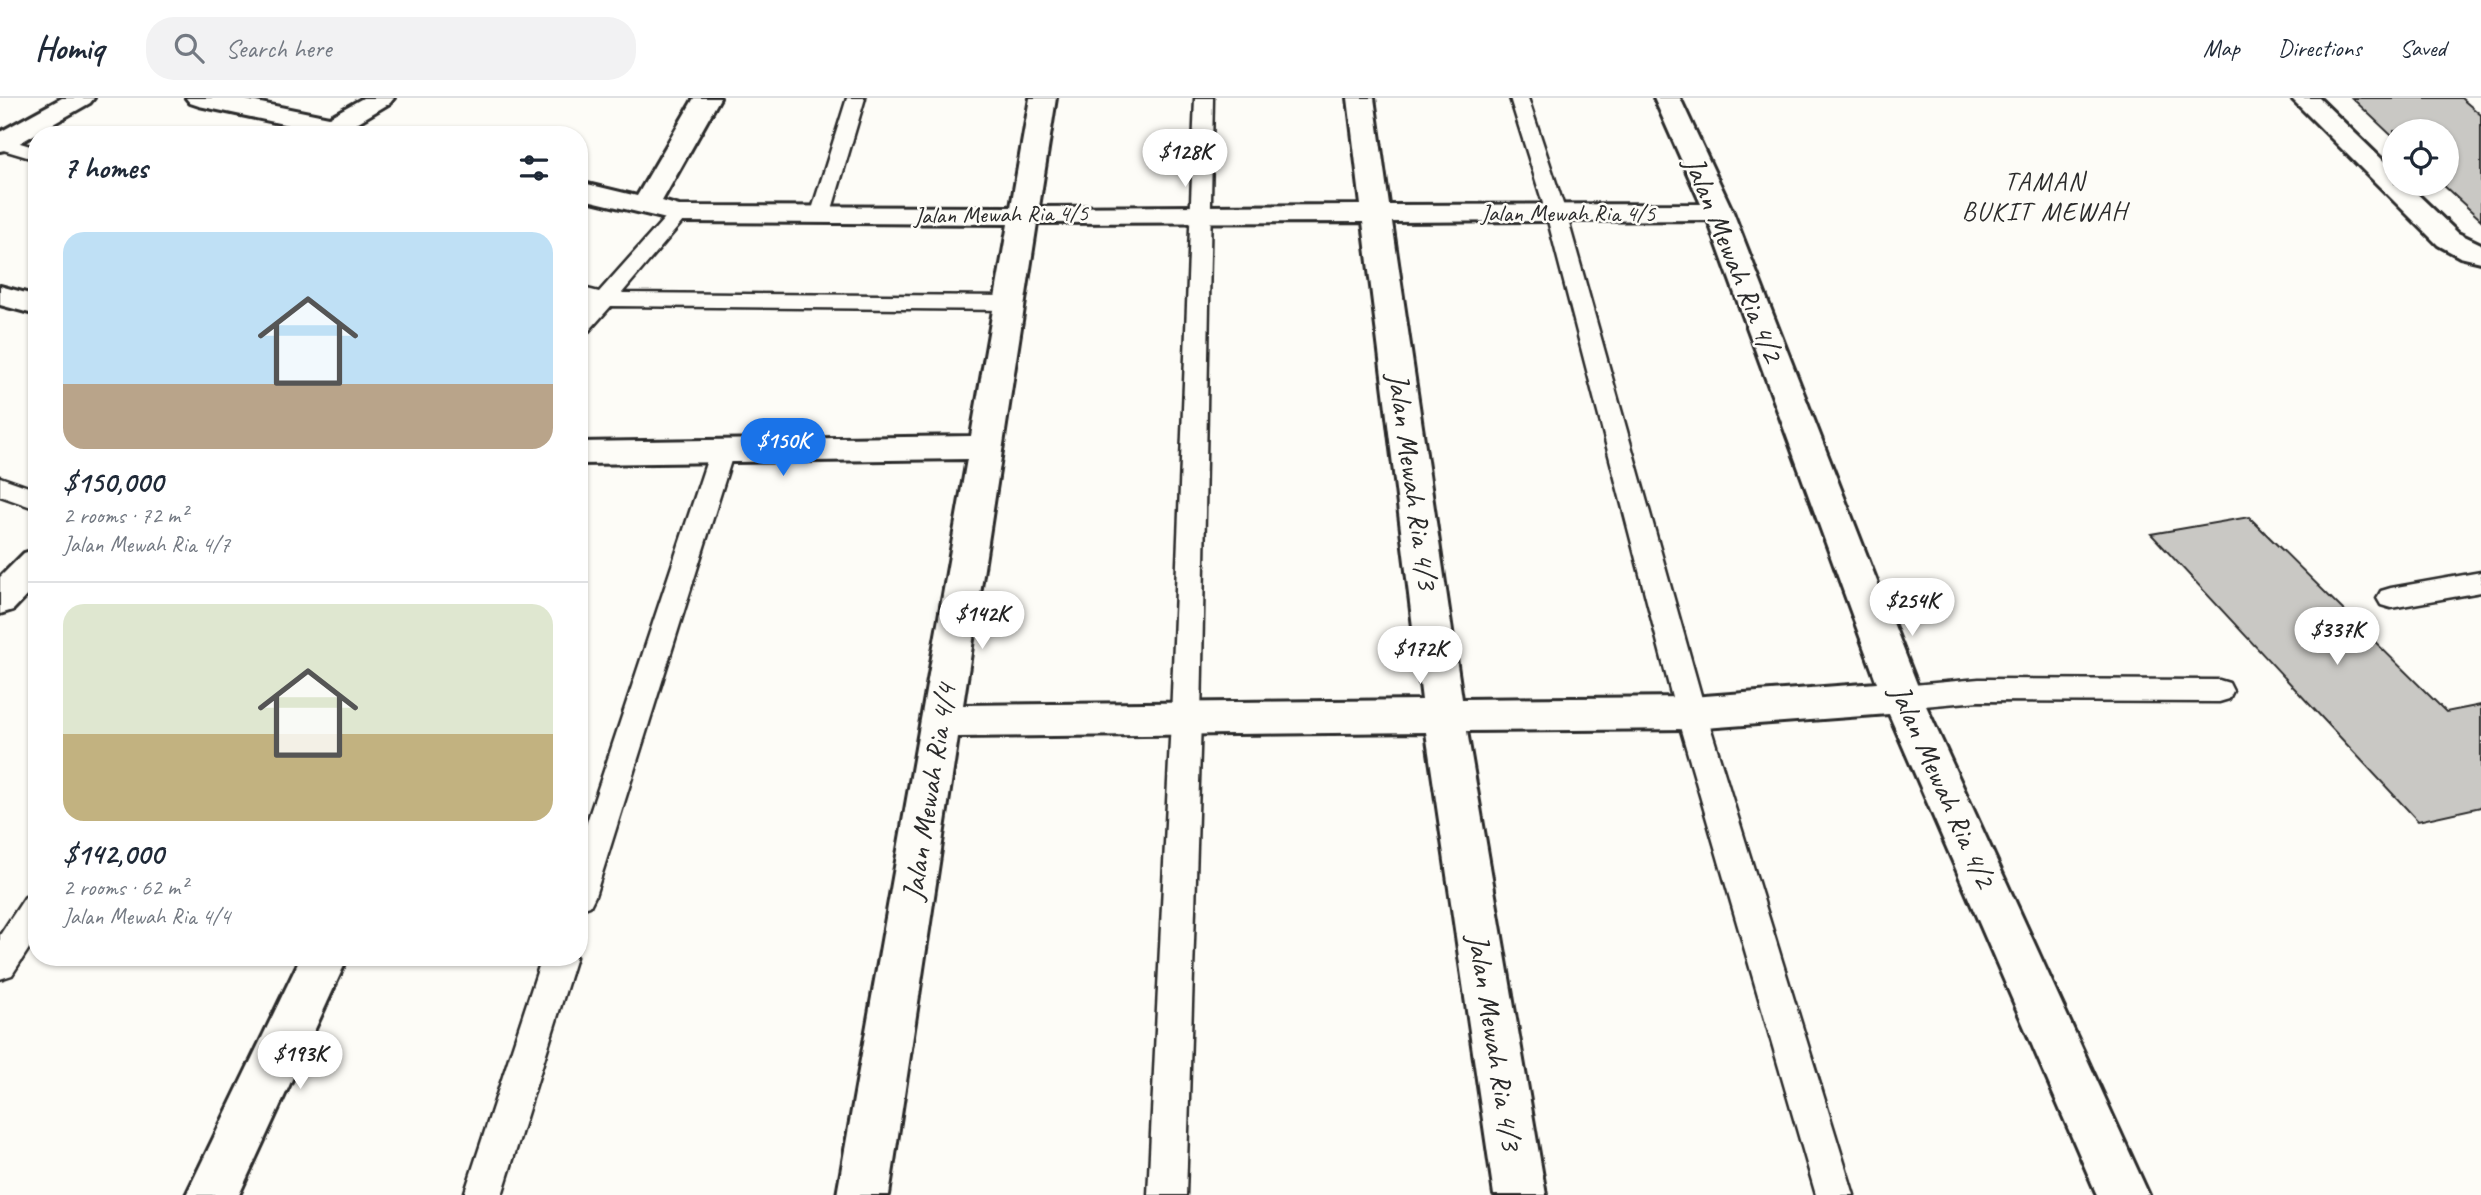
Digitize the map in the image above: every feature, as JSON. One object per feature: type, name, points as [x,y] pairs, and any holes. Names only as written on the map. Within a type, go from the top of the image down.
[{"type":"street","points":[[30,126],[80,98]]},
{"type":"street","points":[[199,98],[241,102],[333,126],[381,98]]},
{"type":"street","points":[[645,206],[707,98]]},
{"type":"street","name":"Jalan Mewah Ria 4/4","points":[[863,1195],[1043,98]]},
{"type":"street","name":"Jalan Mewah Ria 4/3","points":[[1362,98],[1444,716],[1520,1195]]},
{"type":"street","name":"Jalan Mewah Ria 4/2","points":[[1667,98],[1719,212],[1902,697],[2123,1195]]},
{"type":"street","points":[[2304,98],[2448,239],[2470,251],[2481,253]]},
{"type":"street","points":[[0,143],[28,127]]},
{"type":"street","name":"Jalan Mewah Ria 4/5","points":[[588,192],[679,214],[820,216],[1719,212]]},
{"type":"street","points":[[0,295],[28,303]]},
{"type":"street","points":[[588,453],[985,447]]},
{"type":"street","points":[[0,600],[28,571]]},
{"type":"street","points":[[940,722],[1691,713],[1902,697]]},
{"type":"street","points":[[212,1195],[322,966]]},
{"type":"lane","points":[[820,216],[856,98]]},
{"type":"lane","points":[[1167,1195],[1186,719],[1205,98]]},
{"type":"lane","points":[[1519,98],[1556,213],[1691,713],[1835,1195]]},
{"type":"lane","points":[[0,143],[28,151]]},
{"type":"lane","points":[[588,317],[679,214]]},
{"type":"lane","points":[[588,296],[603,299],[1009,303]]},
{"type":"lane","points":[[588,867],[722,451]]},
{"type":"lane","points":[[0,486],[28,497]]},
{"type":"lane","points":[[2391,598],[2481,582]]},
{"type":"lane","points":[[1902,697],[1979,690],[2219,691]]},
{"type":"lane","points":[[0,964],[28,921]]},
{"type":"lane","points":[[483,1195],[556,966]]},
{"type":"building","points":[[2352,98],[2461,98],[2481,115],[2481,220],[2455,196],[2459,196],[2459,119],[2382,119],[2382,127]]},
{"type":"building","points":[[2249,517],[2446,712],[2481,705],[2481,807],[2418,821],[2151,534]]},
{"type":"district","name":"TAMAN BUKIT MEWAH","points":[[2045,196]]}]
